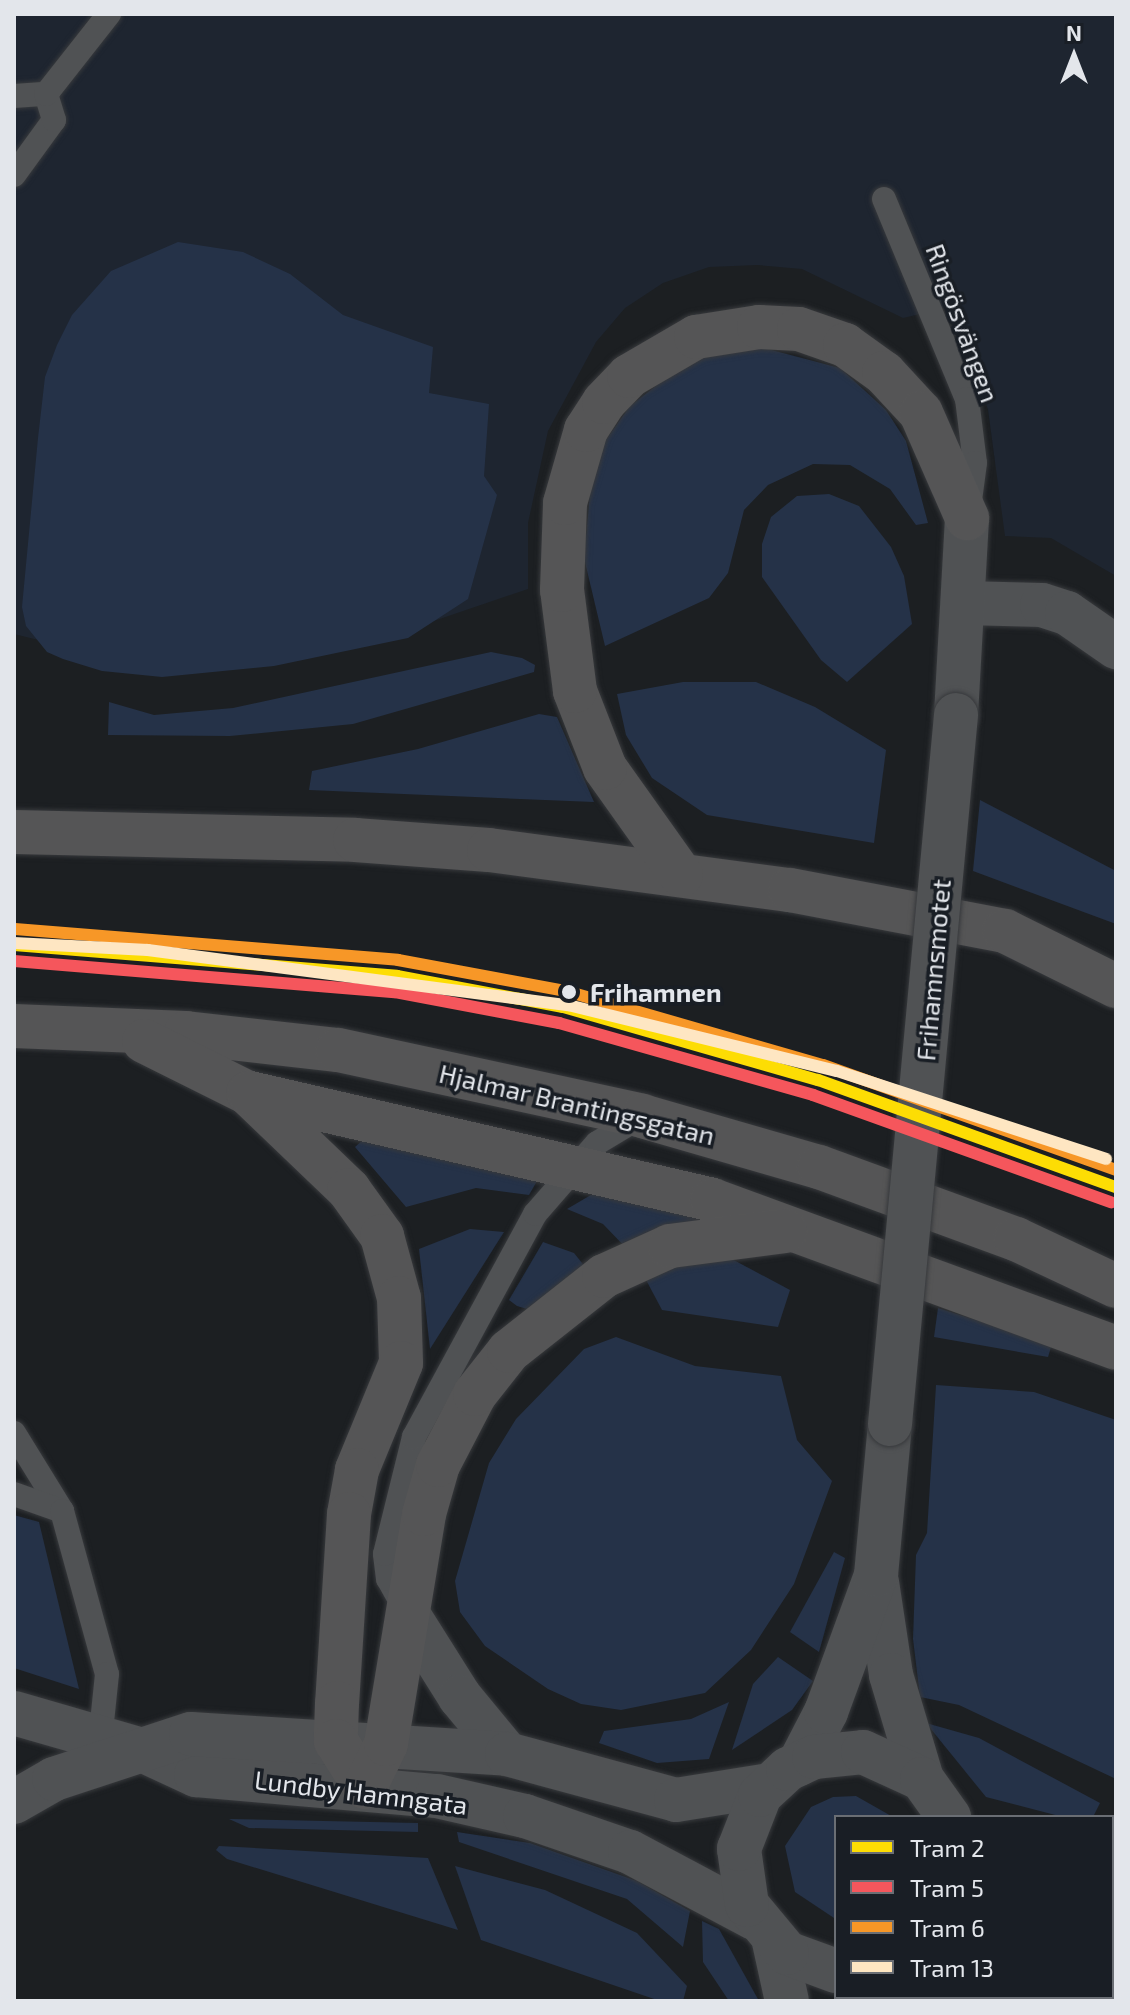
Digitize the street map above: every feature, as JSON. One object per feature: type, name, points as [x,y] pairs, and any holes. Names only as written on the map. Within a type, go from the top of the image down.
[{"type":"main road","points":[[681,875],[605,768],[572,676],[562,590],[565,503],[586,430],[604,402],[629,376],[696,337],[759,327],[799,329],[855,352],[921,413],[967,518]]},
{"type":"main road","points":[[14,832],[355,840],[681,875],[933,913],[1005,931],[1116,986]]},
{"type":"main road","name":"Hjalmar Brantingsgatan","points":[[14,1026],[115,1030],[338,1050],[642,1116],[819,1167],[1016,1239],[1116,1286]]},
{"type":"main road","points":[[115,1030],[248,1093],[575,1166],[803,1229],[1116,1348]]},
{"type":"main road","points":[[248,1093],[349,1190],[382,1236],[399,1298],[401,1363],[357,1470],[349,1514],[336,1741],[365,1787]]},
{"type":"main road","points":[[365,1787],[386,1744],[424,1514],[438,1465],[475,1394],[509,1351],[604,1276],[670,1246],[803,1229]]},
{"type":"street","name":"Frihamnsmotet","points":[[945,1805],[891,1675],[876,1575],[956,715],[965,603],[967,518]]},
{"type":"street","points":[[965,603],[1042,605],[1067,613],[1116,647]]},
{"type":"street","name":"Frihamnsmotet","points":[[764,1930],[739,1878],[739,1849],[752,1807],[784,1774],[826,1712],[876,1575]]},
{"type":"street","points":[[409,1616],[460,1697],[507,1754]]},
{"type":"street","name":"Lundby Hamngata","points":[[14,1713],[100,1742],[142,1750],[196,1775],[365,1787],[437,1796],[540,1821],[630,1852],[764,1930],[801,1961],[834,1970]]},
{"type":"street","name":"Lundby Hamngata","points":[[14,1802],[54,1779],[191,1734],[507,1754],[676,1800],[863,1752],[945,1805]]},
{"type":"street","points":[[764,1930],[787,2001]]},
{"type":"lane","points":[[14,96],[46,94],[109,14]]},
{"type":"lane","points":[[14,175],[54,120],[46,94]]},
{"type":"lane","name":"Ringösvängen","points":[[884,199],[967,399],[975,463],[967,518]]},
{"type":"lane","points":[[409,1616],[388,1579],[385,1554],[414,1437],[517,1242],[575,1166],[597,1143],[642,1116]]},
{"type":"lane","points":[[14,1433],[62,1511],[107,1674],[100,1742]]},
{"type":"lane","points":[[14,1494],[62,1511]]},
{"type":"shaded area","points":[[14,14],[1116,14],[1116,576],[1051,538],[1005,536],[988,410],[954,306],[903,318],[802,269],[757,265],[709,267],[663,283],[625,308],[596,342],[548,431],[528,523],[528,589],[378,640],[157,669],[14,634]]},
{"type":"shaded area","points":[[178,242],[243,252],[290,274],[343,315],[433,347],[429,393],[489,404],[484,476],[497,495],[468,599],[408,638],[274,666],[162,677],[102,671],[47,652],[26,626],[22,607],[45,377],[72,315],[111,271]]},
{"type":"shaded area","points":[[760,347],[840,368],[886,410],[906,441],[928,523],[916,525],[890,489],[850,465],[813,464],[768,485],[744,510],[728,573],[709,598],[605,646],[584,558],[591,482],[605,441],[630,406],[692,358]]},
{"type":"shaded area","points":[[829,494],[859,506],[891,547],[904,576],[912,624],[847,682],[821,660],[762,577],[762,544],[771,517],[797,496]]},
{"type":"shaded area","points":[[491,652],[522,658],[535,665],[534,672],[353,724],[230,736],[108,735],[109,702],[154,715],[233,708]]},
{"type":"shaded area","points":[[683,682],[756,682],[815,707],[886,750],[874,843],[707,815],[652,778],[626,735],[617,694]]},
{"type":"shaded area","points":[[539,714],[557,717],[594,802],[309,790],[312,771],[418,749]]},
{"type":"shaded area","points":[[980,800],[1116,871],[1116,924],[973,871]]},
{"type":"shaded area","points":[[365,1138],[537,1181],[529,1195],[476,1188],[406,1207],[355,1147]]},
{"type":"shaded area","points":[[596,1192],[701,1218],[701,1223],[627,1249],[603,1224],[567,1209]]},
{"type":"shaded area","points":[[470,1229],[504,1232],[430,1349],[419,1249]]},
{"type":"shaded area","points":[[543,1242],[574,1253],[586,1268],[527,1309],[517,1306],[509,1300]]},
{"type":"shaded area","points":[[728,1257],[790,1290],[778,1327],[662,1310],[645,1278],[663,1267]]},
{"type":"shaded area","points":[[938,1308],[1052,1344],[1048,1357],[934,1337]]},
{"type":"shaded area","points":[[616,1337],[695,1366],[781,1376],[797,1440],[832,1481],[794,1584],[751,1650],[705,1693],[621,1710],[581,1704],[548,1689],[485,1646],[460,1612],[455,1581],[489,1463],[516,1419],[584,1349]]},
{"type":"shaded area","points":[[936,1385],[1034,1392],[1116,1420],[1116,1779],[959,1705],[920,1697],[913,1639],[916,1555],[927,1533]]},
{"type":"shaded area","points":[[14,1515],[39,1522],[79,1689],[14,1668]]},
{"type":"shaded area","points":[[834,1552],[845,1558],[819,1652],[790,1632]]},
{"type":"shaded area","points":[[778,1657],[813,1681],[792,1710],[732,1750],[753,1684]]},
{"type":"shaded area","points":[[729,1702],[709,1759],[657,1763],[599,1743],[604,1731],[691,1719]]},
{"type":"shaded area","points":[[926,1723],[979,1738],[1100,1803],[1094,1815],[1055,1815],[986,1797]]},
{"type":"shaded area","points":[[856,1796],[889,1815],[834,1815],[834,1918],[795,1892],[785,1846],[811,1807],[833,1797]]},
{"type":"shaded area","points":[[229,1819],[418,1823],[418,1832],[249,1828]]},
{"type":"shaded area","points":[[457,1832],[530,1843],[637,1881],[690,1911],[683,1947],[627,1899],[459,1842]]},
{"type":"shaded area","points":[[219,1846],[428,1858],[458,1930],[227,1859],[216,1850]]},
{"type":"shaded area","points":[[455,1866],[545,1890],[637,1933],[687,1986],[683,2001],[660,2001],[481,1940]]},
{"type":"shaded area","points":[[702,1921],[719,1929],[759,2001],[729,2001],[703,1962]]},
{"type":"tram line","name":"6","points":[[15,929],[398,960],[566,991],[823,1065],[1116,1170]]},
{"type":"tram line","name":"13","points":[[14,943],[148,950],[568,1005],[837,1071],[1106,1159]]},
{"type":"tram line","name":"2","points":[[14,945],[397,976],[563,1007],[818,1080],[1116,1187]]},
{"type":"tram line","name":"5","points":[[14,961],[395,992],[559,1023],[813,1095],[1111,1202]]},
{"type":"place","name":"Frihamnen","points":[[569,992]]}]
